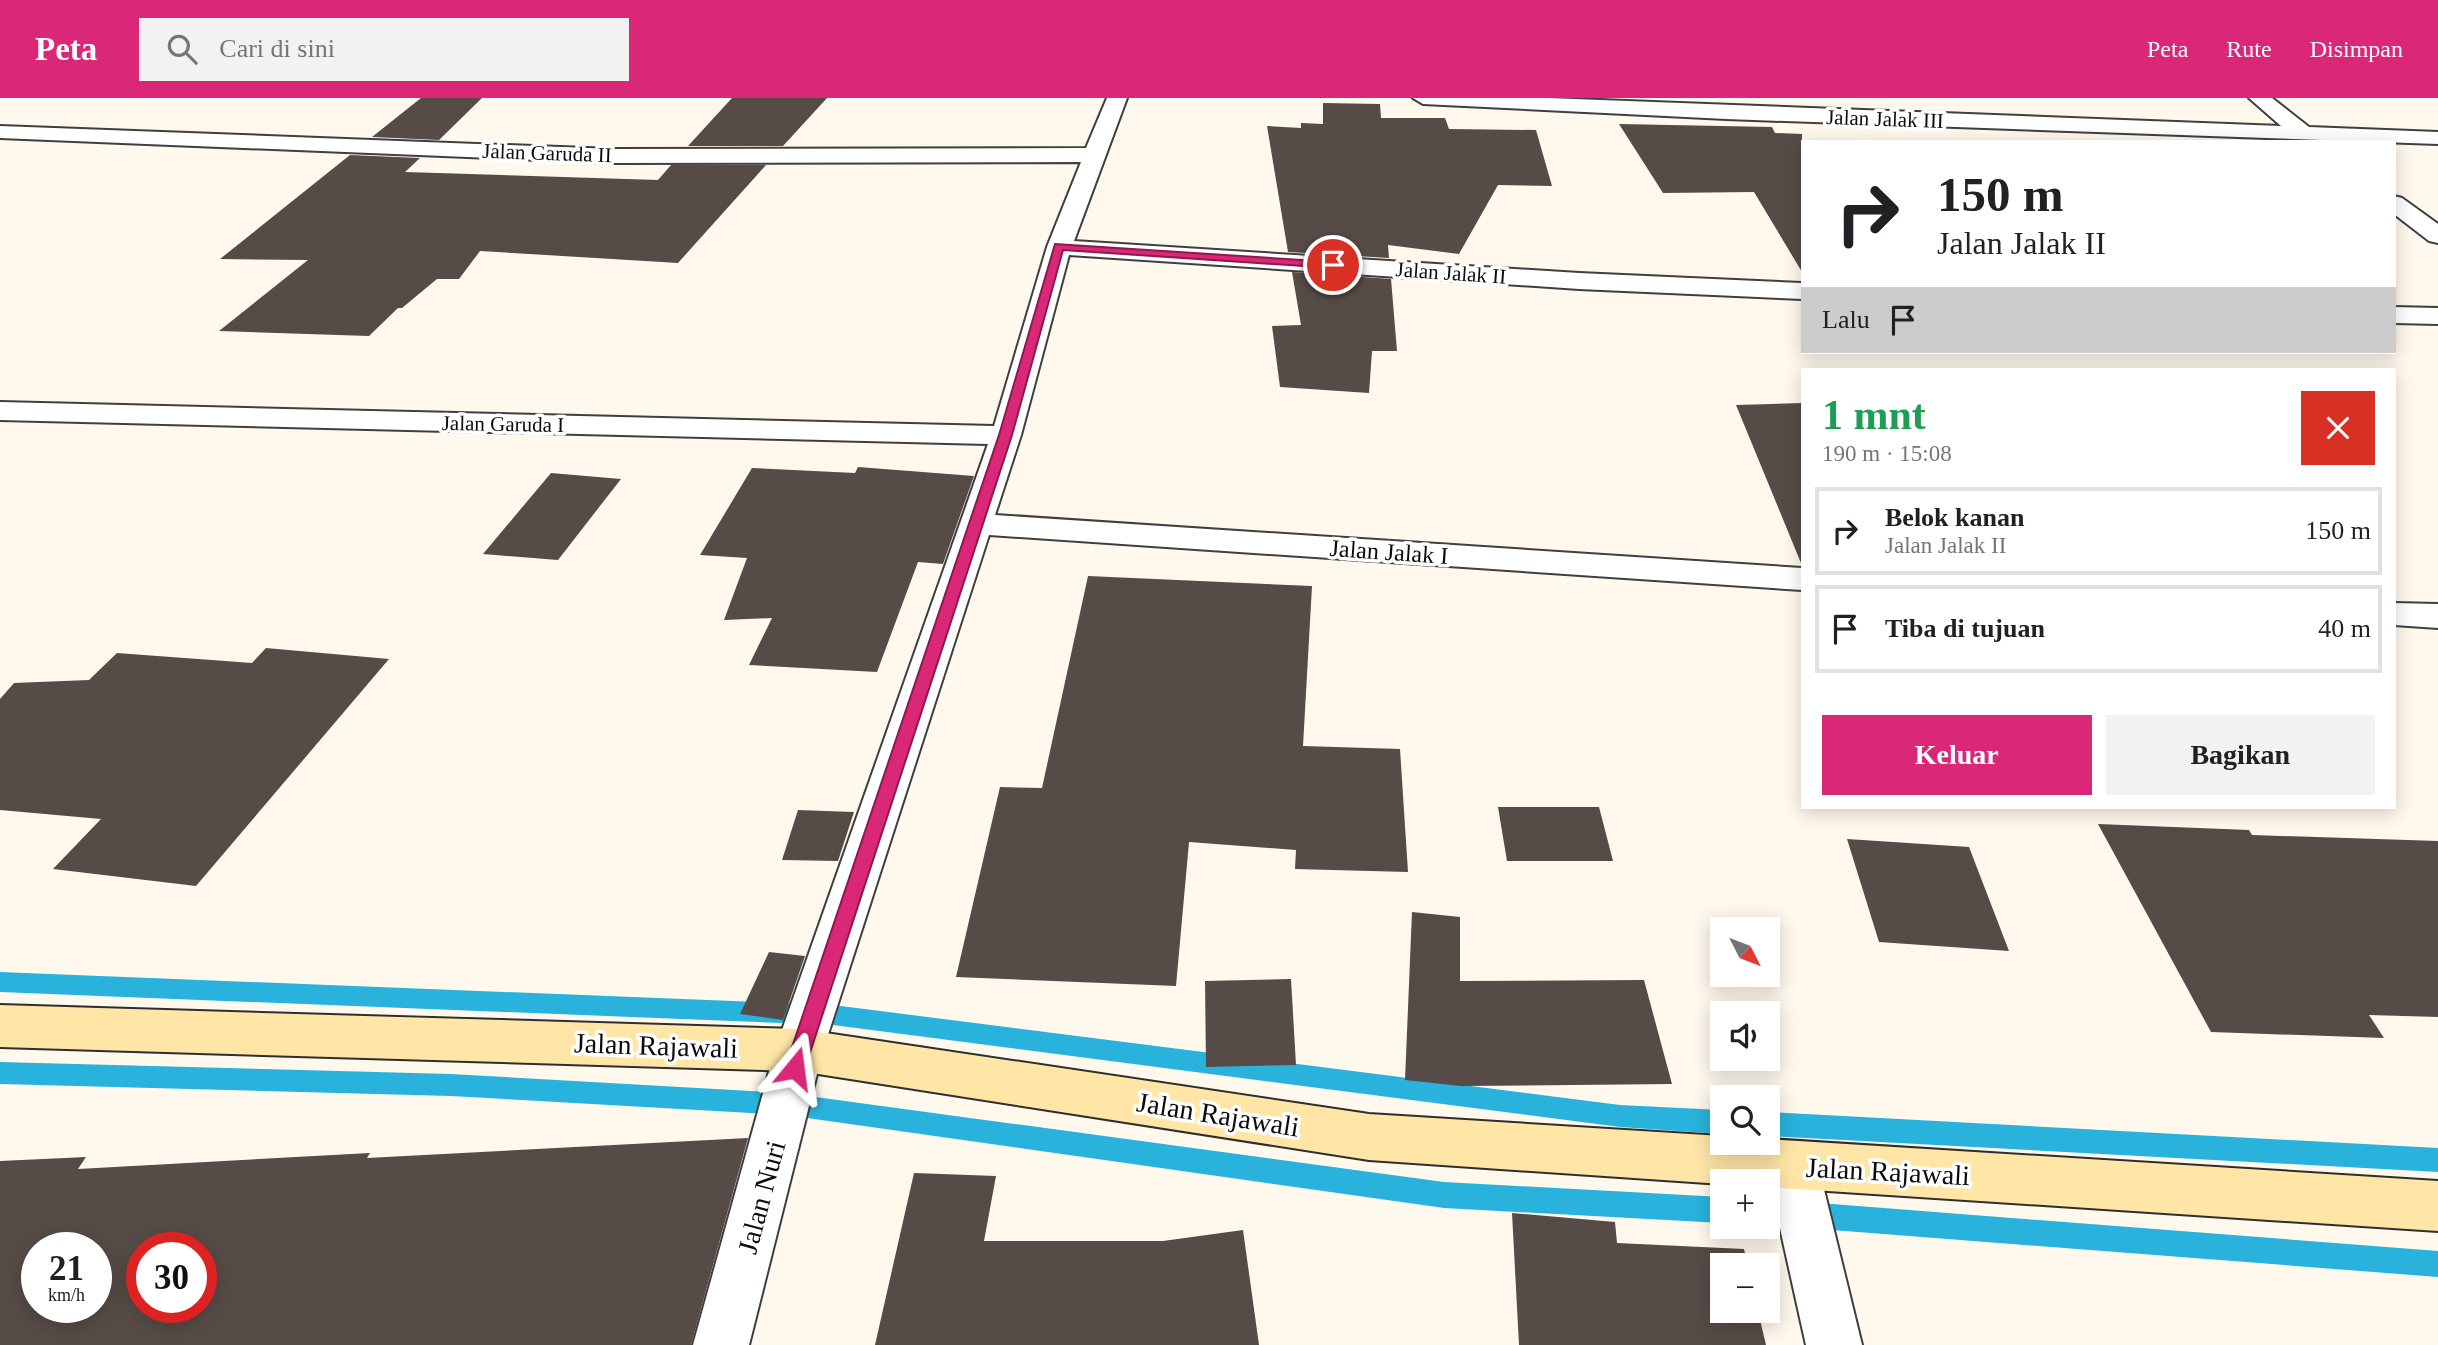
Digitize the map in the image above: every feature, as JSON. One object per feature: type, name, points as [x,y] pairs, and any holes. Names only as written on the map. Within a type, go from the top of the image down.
[{"type":"main road","name":"Jalan Rajawali","points":[[0,1026],[799,1050],[1369,1137],[2438,1206]]},
{"type":"street","name":"Jalan Nuri","points":[[721,1345],[799,1050],[1006,435],[1059,247],[1117,98]]},
{"type":"street","name":"Jalan Jalak III","points":[[1423,98],[2309,138],[2438,138]]},
{"type":"street","points":[[2259,98],[2309,138]]},
{"type":"street","name":"Jalan Garuda II","points":[[0,132],[613,156],[1095,155]]},
{"type":"street","points":[[2396,204],[2438,236]]},
{"type":"street","name":"Jalan Jalak II","points":[[1059,247],[1580,282],[1801,291]]},
{"type":"street","points":[[2396,315],[2438,316]]},
{"type":"street","name":"Jalan Garuda I","points":[[4,416],[1006,435]]},
{"type":"street","name":"Jalan Jalak I","points":[[976,524],[1801,579]]},
{"type":"street","points":[[2396,614],[2438,616]]},
{"type":"street","points":[[1792,1165],[1834,1345]]},
{"type":"building","points":[[421,98],[482,98],[439,140],[372,137]]},
{"type":"building","points":[[732,98],[827,98],[783,146],[688,146]]},
{"type":"building","points":[[1323,103],[1380,104],[1381,118],[1445,118],[1449,129],[1536,130],[1552,186],[1498,185],[1459,254],[1388,245],[1389,258],[1288,252],[1267,126],[1301,128],[1301,123],[1323,124]]},
{"type":"building","points":[[1619,124],[1772,127],[1775,133],[1802,134],[1801,270],[1754,192],[1663,193]]},
{"type":"building","points":[[350,155],[420,158],[405,172],[658,180],[671,165],[766,165],[678,263],[480,251],[459,279],[437,279],[402,308],[398,308],[369,336],[219,331],[308,260],[220,259]]},
{"type":"building","points":[[1292,272],[1391,279],[1397,351],[1372,351],[1369,393],[1280,387],[1272,326],[1301,325]]},
{"type":"building","points":[[1801,403],[1801,563],[1736,405]]},
{"type":"building","points":[[858,467],[974,476],[943,564],[918,562],[877,672],[749,665],[772,618],[724,620],[747,558],[700,555],[752,468],[855,473]]},
{"type":"building","points":[[551,473],[621,479],[558,560],[483,554]]},
{"type":"building","points":[[1088,576],[1312,586],[1303,746],[1400,749],[1408,872],[1295,869],[1296,850],[1189,842],[1176,986],[956,977],[1000,787],[1042,788]]},
{"type":"building","points":[[266,648],[389,659],[196,886],[53,869],[101,819],[0,810],[0,699],[14,683],[89,680],[117,653],[252,663]]},
{"type":"building","points":[[1498,807],[1599,807],[1613,861],[1507,861]]},
{"type":"building","points":[[798,810],[854,812],[838,861],[782,860]]},
{"type":"building","points":[[2098,824],[2249,830],[2252,835],[2438,841],[2438,1017],[2369,1015],[2384,1038],[2211,1032]]},
{"type":"building","points":[[1847,839],[1969,847],[2009,951],[1879,942]]},
{"type":"building","points":[[1412,912],[1460,917],[1460,981],[1644,980],[1672,1084],[1461,1086],[1405,1080]]},
{"type":"building","points":[[769,952],[805,956],[783,1020],[740,1014]]},
{"type":"building","points":[[1291,979],[1296,1065],[1206,1067],[1205,981]]},
{"type":"building","points":[[748,1138],[691,1345],[0,1345],[0,1161],[86,1157],[78,1169],[370,1153],[367,1158]]},
{"type":"building","points":[[914,1173],[996,1176],[984,1241],[1163,1241],[1243,1230],[1259,1345],[875,1345]]},
{"type":"building","points":[[1512,1213],[1615,1222],[1617,1243],[1744,1249],[1745,1253],[1710,1253],[1710,1323],[1761,1323],[1766,1345],[1519,1345]]},
{"type":"waterway","points":[[0,982],[833,1015],[1620,1116],[1710,1121]]},
{"type":"waterway","points":[[0,1073],[451,1085],[786,1104],[1444,1195],[1710,1209]]},
{"type":"waterway","points":[[1780,1125],[2438,1160]]},
{"type":"waterway","points":[[1780,1213],[2438,1264]]},
{"type":"route","points":[[795,1068],[1006,435],[1059,247],[1333,265]]}]
